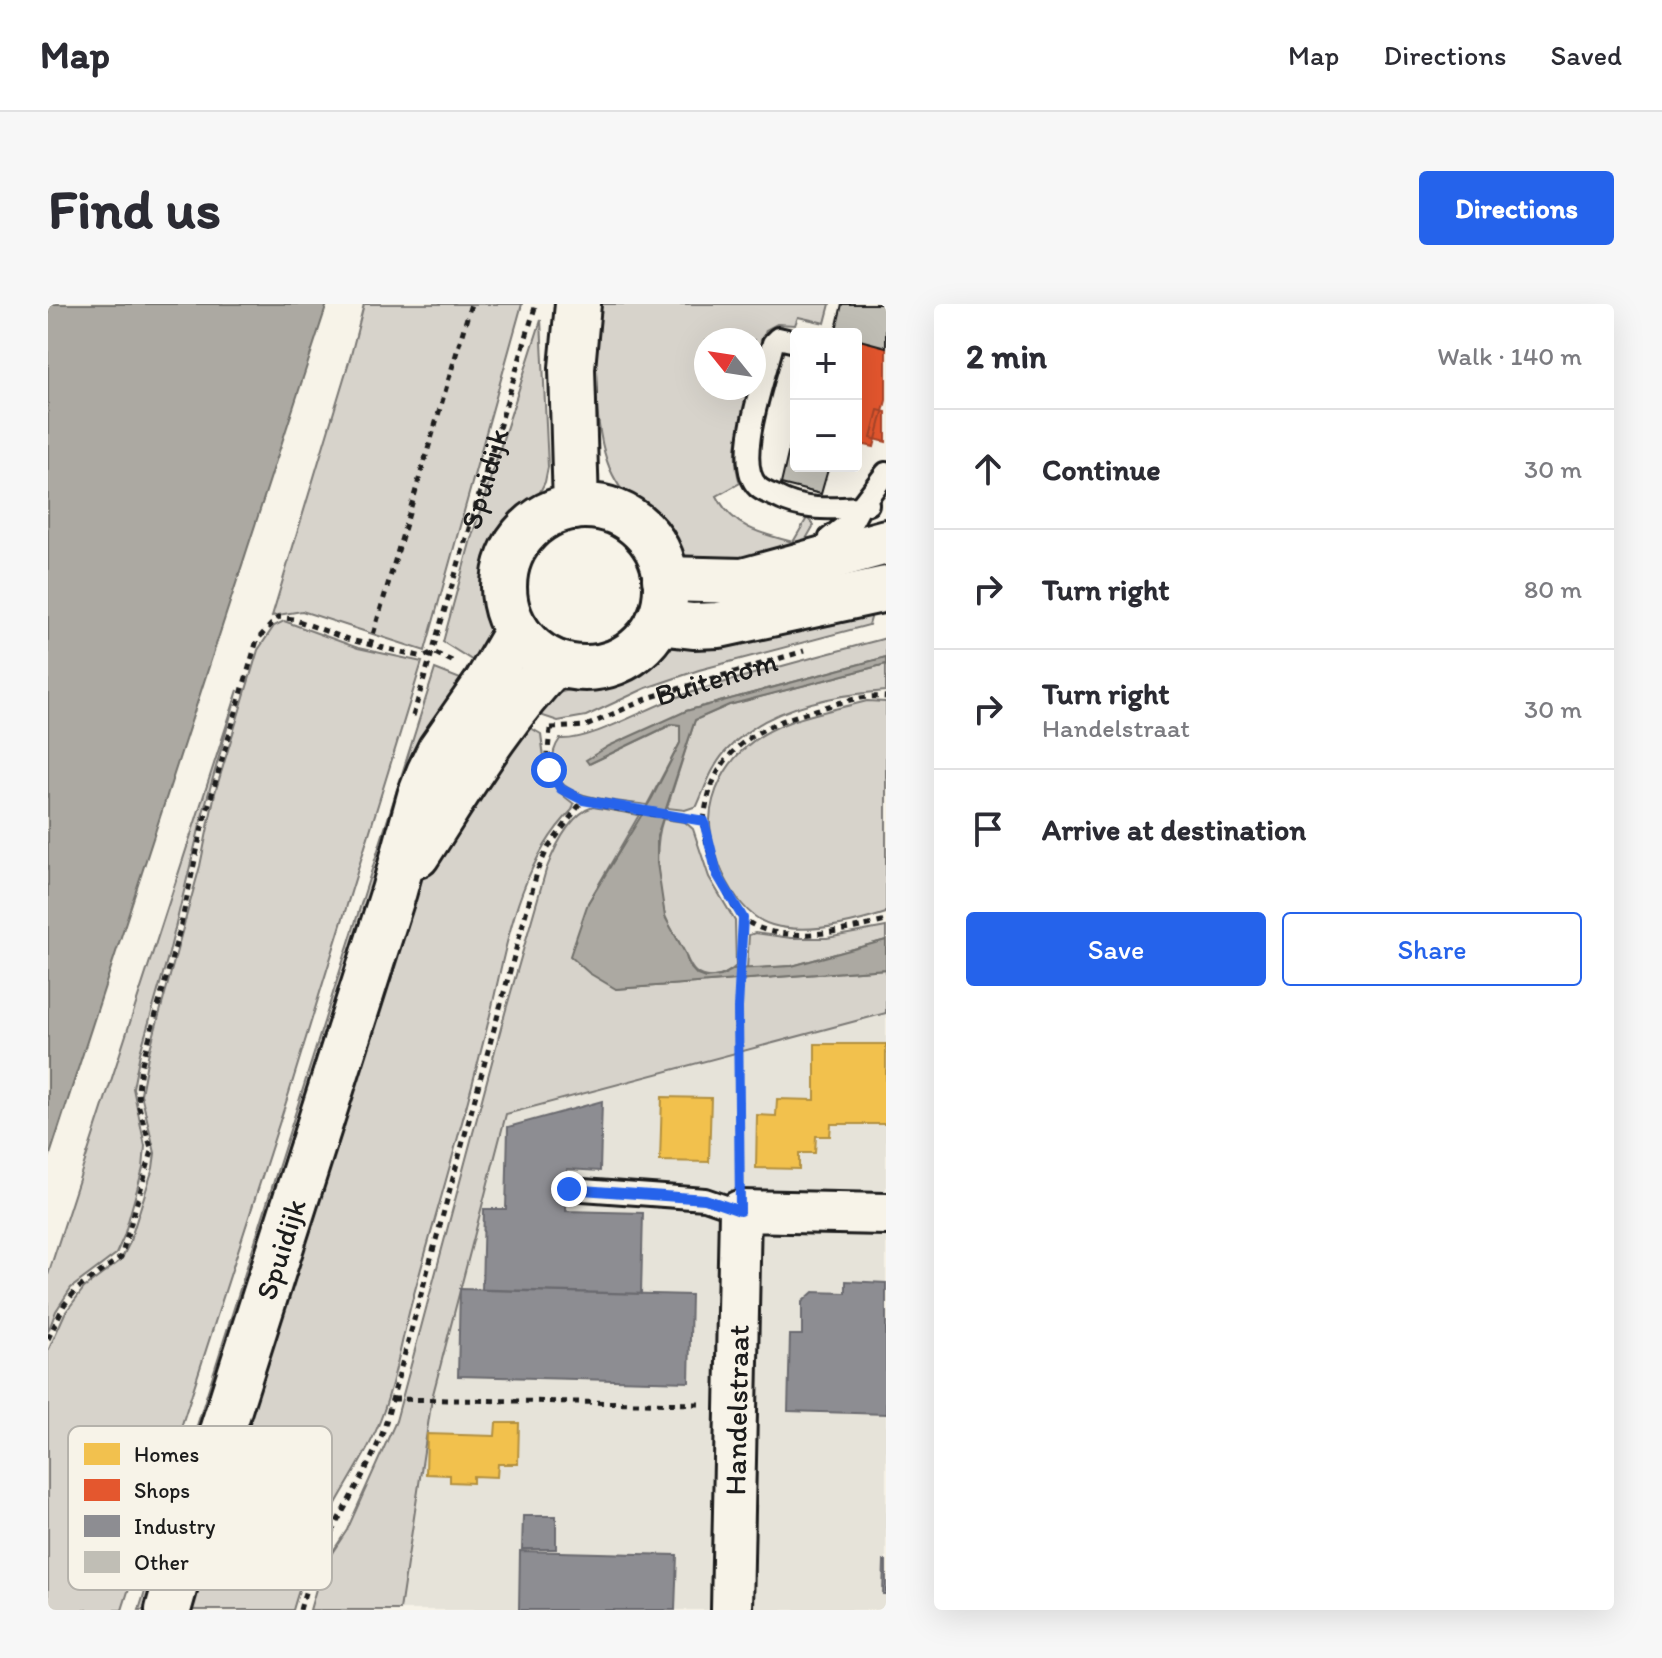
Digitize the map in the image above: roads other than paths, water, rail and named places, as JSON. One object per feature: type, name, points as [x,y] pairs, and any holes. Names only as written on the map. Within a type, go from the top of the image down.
[{"type":"main road","points":[[576,507],[572,368],[578,304]]},
{"type":"main road","points":[[576,507],[612,511],[636,524],[654,545],[662,561],[665,579],[665,601],[658,622],[640,647],[614,663],[585,668],[555,663],[527,644],[508,613],[504,593],[505,572],[512,552],[523,535],[538,521],[556,511],[576,507]]},
{"type":"main road","name":"Buitenom","points":[[658,622],[719,625],[849,581],[886,542]]},
{"type":"main road","name":"Buitenom","points":[[665,579],[849,581]]},
{"type":"main road","name":"Spuidijk","points":[[475,731],[486,684],[517,631]]},
{"type":"main road","name":"Spuidijk","points":[[224,1426],[394,891],[420,796],[440,750],[475,731],[530,689],[555,663]]},
{"type":"main road","name":"Spuidijk","points":[[168,1610],[174,1590]]},
{"type":"street","points":[[740,1211],[886,1214]]},
{"type":"street","name":"Handelstraat","points":[[732,1610],[740,1211]]},
{"type":"lane","points":[[790,341],[778,338],[773,343],[747,444],[748,469],[758,487],[781,499],[820,510],[860,507],[886,496]]},
{"type":"lane","points":[[849,581],[830,538],[853,520],[886,473]]},
{"type":"lane","points":[[569,1189],[705,1199],[740,1211]]}]
